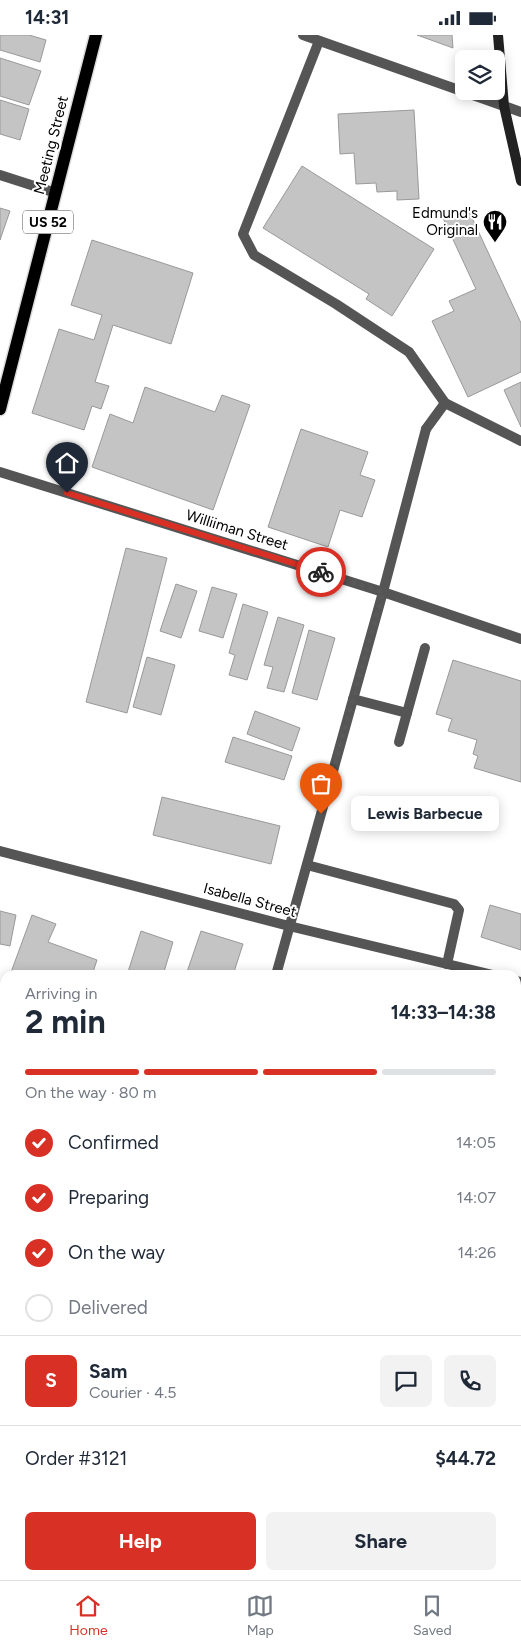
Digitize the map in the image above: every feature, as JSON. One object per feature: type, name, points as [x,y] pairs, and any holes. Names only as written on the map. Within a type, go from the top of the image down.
[{"type":"main road","name":"Meeting Street","points":[[0,409],[4,380],[56,193],[96,35]]},
{"type":"main road","points":[[498,35],[504,106],[521,181]]},
{"type":"street","points":[[303,35],[521,112]]},
{"type":"street","points":[[320,41],[243,233],[254,255],[336,304],[409,352],[445,403],[521,441]]},
{"type":"street","points":[[0,175],[56,193]]},
{"type":"street","points":[[277,970],[383,592],[426,429],[445,403]]},
{"type":"street","name":"Williiman Street","points":[[0,472],[383,592],[521,639]]},
{"type":"street","points":[[399,742],[425,648]]},
{"type":"street","points":[[353,699],[407,713]]},
{"type":"street","name":"Isabella Street","points":[[0,851],[290,927],[472,970]]},
{"type":"street","points":[[307,865],[454,904],[459,910],[446,964]]},
{"type":"building","points":[[0,35],[29,35],[46,40],[40,62],[0,50]]},
{"type":"building","points":[[417,35],[452,35],[453,48]]},
{"type":"building","points":[[0,58],[41,71],[29,105],[0,96]]},
{"type":"building","points":[[0,100],[29,109],[20,140],[0,134]]},
{"type":"building","points":[[414,110],[419,199],[397,200],[397,191],[377,192],[376,183],[356,184],[354,153],[340,154],[338,114]]},
{"type":"building","points":[[302,166],[434,249],[392,316],[366,299],[369,294],[263,228]]},
{"type":"building","points":[[467,207],[521,323],[521,372],[468,397],[432,321],[454,311],[449,301],[476,289],[443,218]]},
{"type":"building","points":[[0,208],[10,211],[0,240]]},
{"type":"building","points":[[92,240],[193,273],[171,344],[113,325],[95,382],[109,386],[101,409],[92,406],[84,430],[32,413],[59,329],[94,340],[102,315],[71,305]]},
{"type":"building","points":[[521,382],[521,427],[504,390]]},
{"type":"building","points":[[145,387],[215,412],[222,395],[250,405],[213,510],[92,467],[110,414],[133,423]]},
{"type":"building","points":[[301,429],[368,452],[360,475],[375,480],[362,517],[340,510],[328,547],[268,527]]},
{"type":"building","points":[[126,548],[167,558],[127,713],[86,702]]},
{"type":"building","points":[[176,584],[197,591],[181,638],[160,631]]},
{"type":"building","points":[[212,587],[237,594],[223,638],[199,631]]},
{"type":"building","points":[[243,604],[268,612],[247,680],[229,675],[235,655],[229,653]]},
{"type":"building","points":[[278,617],[304,625],[284,692],[267,688],[273,667],[264,665]]},
{"type":"building","points":[[309,630],[335,638],[317,700],[292,693]]},
{"type":"building","points":[[147,657],[175,665],[161,715],[133,707]]},
{"type":"building","points":[[453,660],[521,681],[521,782],[474,768],[478,756],[473,754],[477,740],[448,731],[452,719],[436,714]]},
{"type":"building","points":[[255,711],[300,728],[292,751],[247,734]]},
{"type":"building","points":[[233,737],[292,756],[284,780],[225,762]]},
{"type":"building","points":[[162,797],[280,826],[271,864],[153,835]]},
{"type":"building","points":[[490,905],[521,914],[521,950],[481,937]]},
{"type":"building","points":[[0,911],[16,915],[10,946],[0,944]]},
{"type":"building","points":[[32,915],[56,924],[48,942],[97,960],[94,970],[12,970]]},
{"type":"building","points":[[141,931],[173,942],[165,970],[129,970]]},
{"type":"building","points":[[201,931],[243,944],[235,970],[188,970]]},
{"type":"way so far","points":[[321,572],[383,592],[321,814]]},
{"type":"place","name":"Edmund's Original","points":[[495,243]]},
{"type":"place","name":"Lewis Barbecue","points":[[321,814]]},
{"type":"route","points":[[67,493],[321,572]]}]
